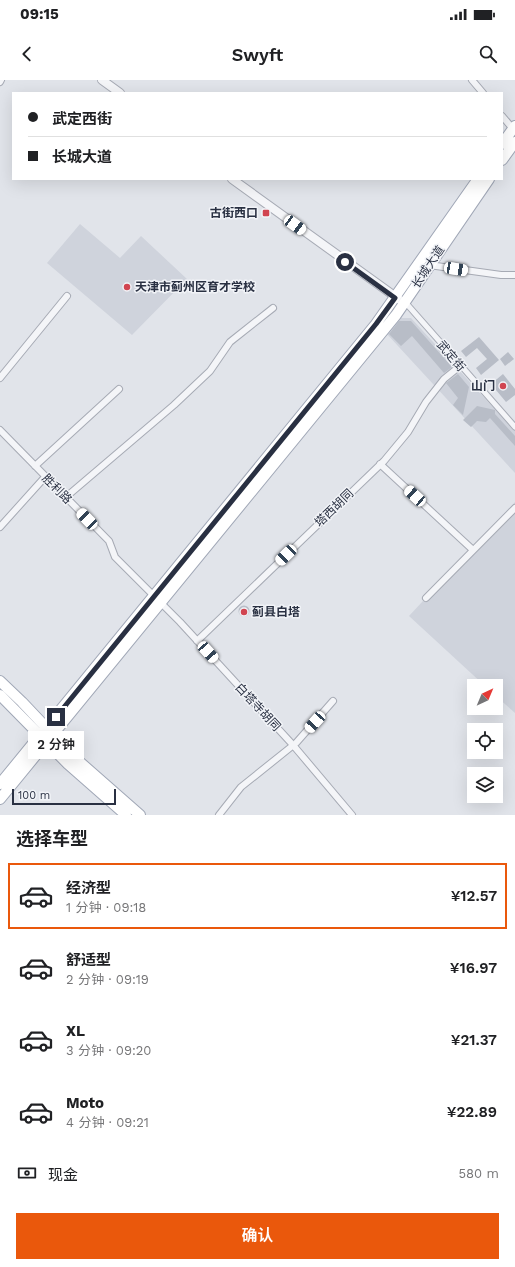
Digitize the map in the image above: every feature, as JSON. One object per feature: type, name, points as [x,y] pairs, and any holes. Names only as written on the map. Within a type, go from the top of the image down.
[{"type":"main road","points":[[503,143],[514,129]]},
{"type":"main road","points":[[503,159],[515,142]]},
{"type":"main road","name":"长城大道","points":[[0,784],[51,731],[157,600],[359,361],[477,180]]},
{"type":"main road","name":"长城大道","points":[[399,298],[429,265],[488,180]]},
{"type":"main road","points":[[0,681],[51,731],[74,757],[140,815]]},
{"type":"main road","points":[[0,695],[68,764],[126,815]]},
{"type":"main road","name":"长城大道","points":[[0,800],[44,739]]},
{"type":"street","points":[[96,80],[113,92]]},
{"type":"street","points":[[102,80],[119,92]]},
{"type":"street","points":[[472,80],[482,92]]},
{"type":"street","points":[[503,117],[514,129]]},
{"type":"street","points":[[233,180],[399,298]]},
{"type":"street","points":[[240,180],[399,298]]},
{"type":"street","points":[[429,265],[502,275],[515,275]]},
{"type":"street","points":[[0,378],[67,296]]},
{"type":"street","name":"武定街","points":[[399,298],[515,427]]},
{"type":"street","points":[[66,497],[174,405],[210,371],[230,342],[273,308]]},
{"type":"street","name":"塔西胡同","points":[[197,641],[380,464],[408,432],[426,402],[444,379],[460,366]]},
{"type":"street","points":[[35,466],[119,390]]},
{"type":"street","name":"胜利路","points":[[0,430],[109,541],[115,557],[157,600]]},
{"type":"street","points":[[380,464],[474,550]]},
{"type":"street","points":[[0,527],[45,477]]},
{"type":"street","points":[[426,598],[515,508]]},
{"type":"street","name":"白塔寺胡同","points":[[157,600],[293,745],[352,815]]},
{"type":"street","points":[[219,815],[241,787],[293,745],[334,701]]},
{"type":"shaded area","name":"天津市蓟州区育才学校","points":[[80,224],[120,258],[141,236],[187,279],[132,335],[47,263]]},
{"type":"shaded area","points":[[400,318],[411,318],[512,428],[515,426],[515,473],[386,333]]},
{"type":"shaded area","points":[[515,502],[515,713],[503,702],[503,679],[477,679],[409,616]]},
{"type":"building","points":[[399,321],[411,321],[452,367],[444,373],[412,336],[401,346],[389,334]]},
{"type":"building","points":[[479,337],[499,360],[481,375],[476,368],[487,359],[477,348],[466,357],[461,351]]},
{"type":"building","points":[[508,352],[514,359],[505,366],[500,359]]},
{"type":"building","points":[[458,374],[469,387],[463,415],[453,405],[458,398],[446,383]]},
{"type":"building","name":"山门","points":[[503,374],[515,389],[515,395],[506,402],[491,384]]},
{"type":"building","points":[[477,406],[495,410],[495,414],[515,436],[515,446],[490,418],[486,422],[477,421],[471,427],[463,420]]},
{"type":"building","name":"蓟县白塔","points":[[242,606],[246,606],[248,607],[248,615],[242,616],[239,613],[239,609]]},
{"type":"place","name":"古街西口","points":[[266,213]]},
{"type":"place","name":"天津市蓟州区育才学校","points":[[127,287]]},
{"type":"place","name":"山门","points":[[503,386]]},
{"type":"place","name":"蓟县白塔","points":[[244,612]]},
{"type":"route","points":[[56,717],[376,324],[395,298],[345,262]]}]
